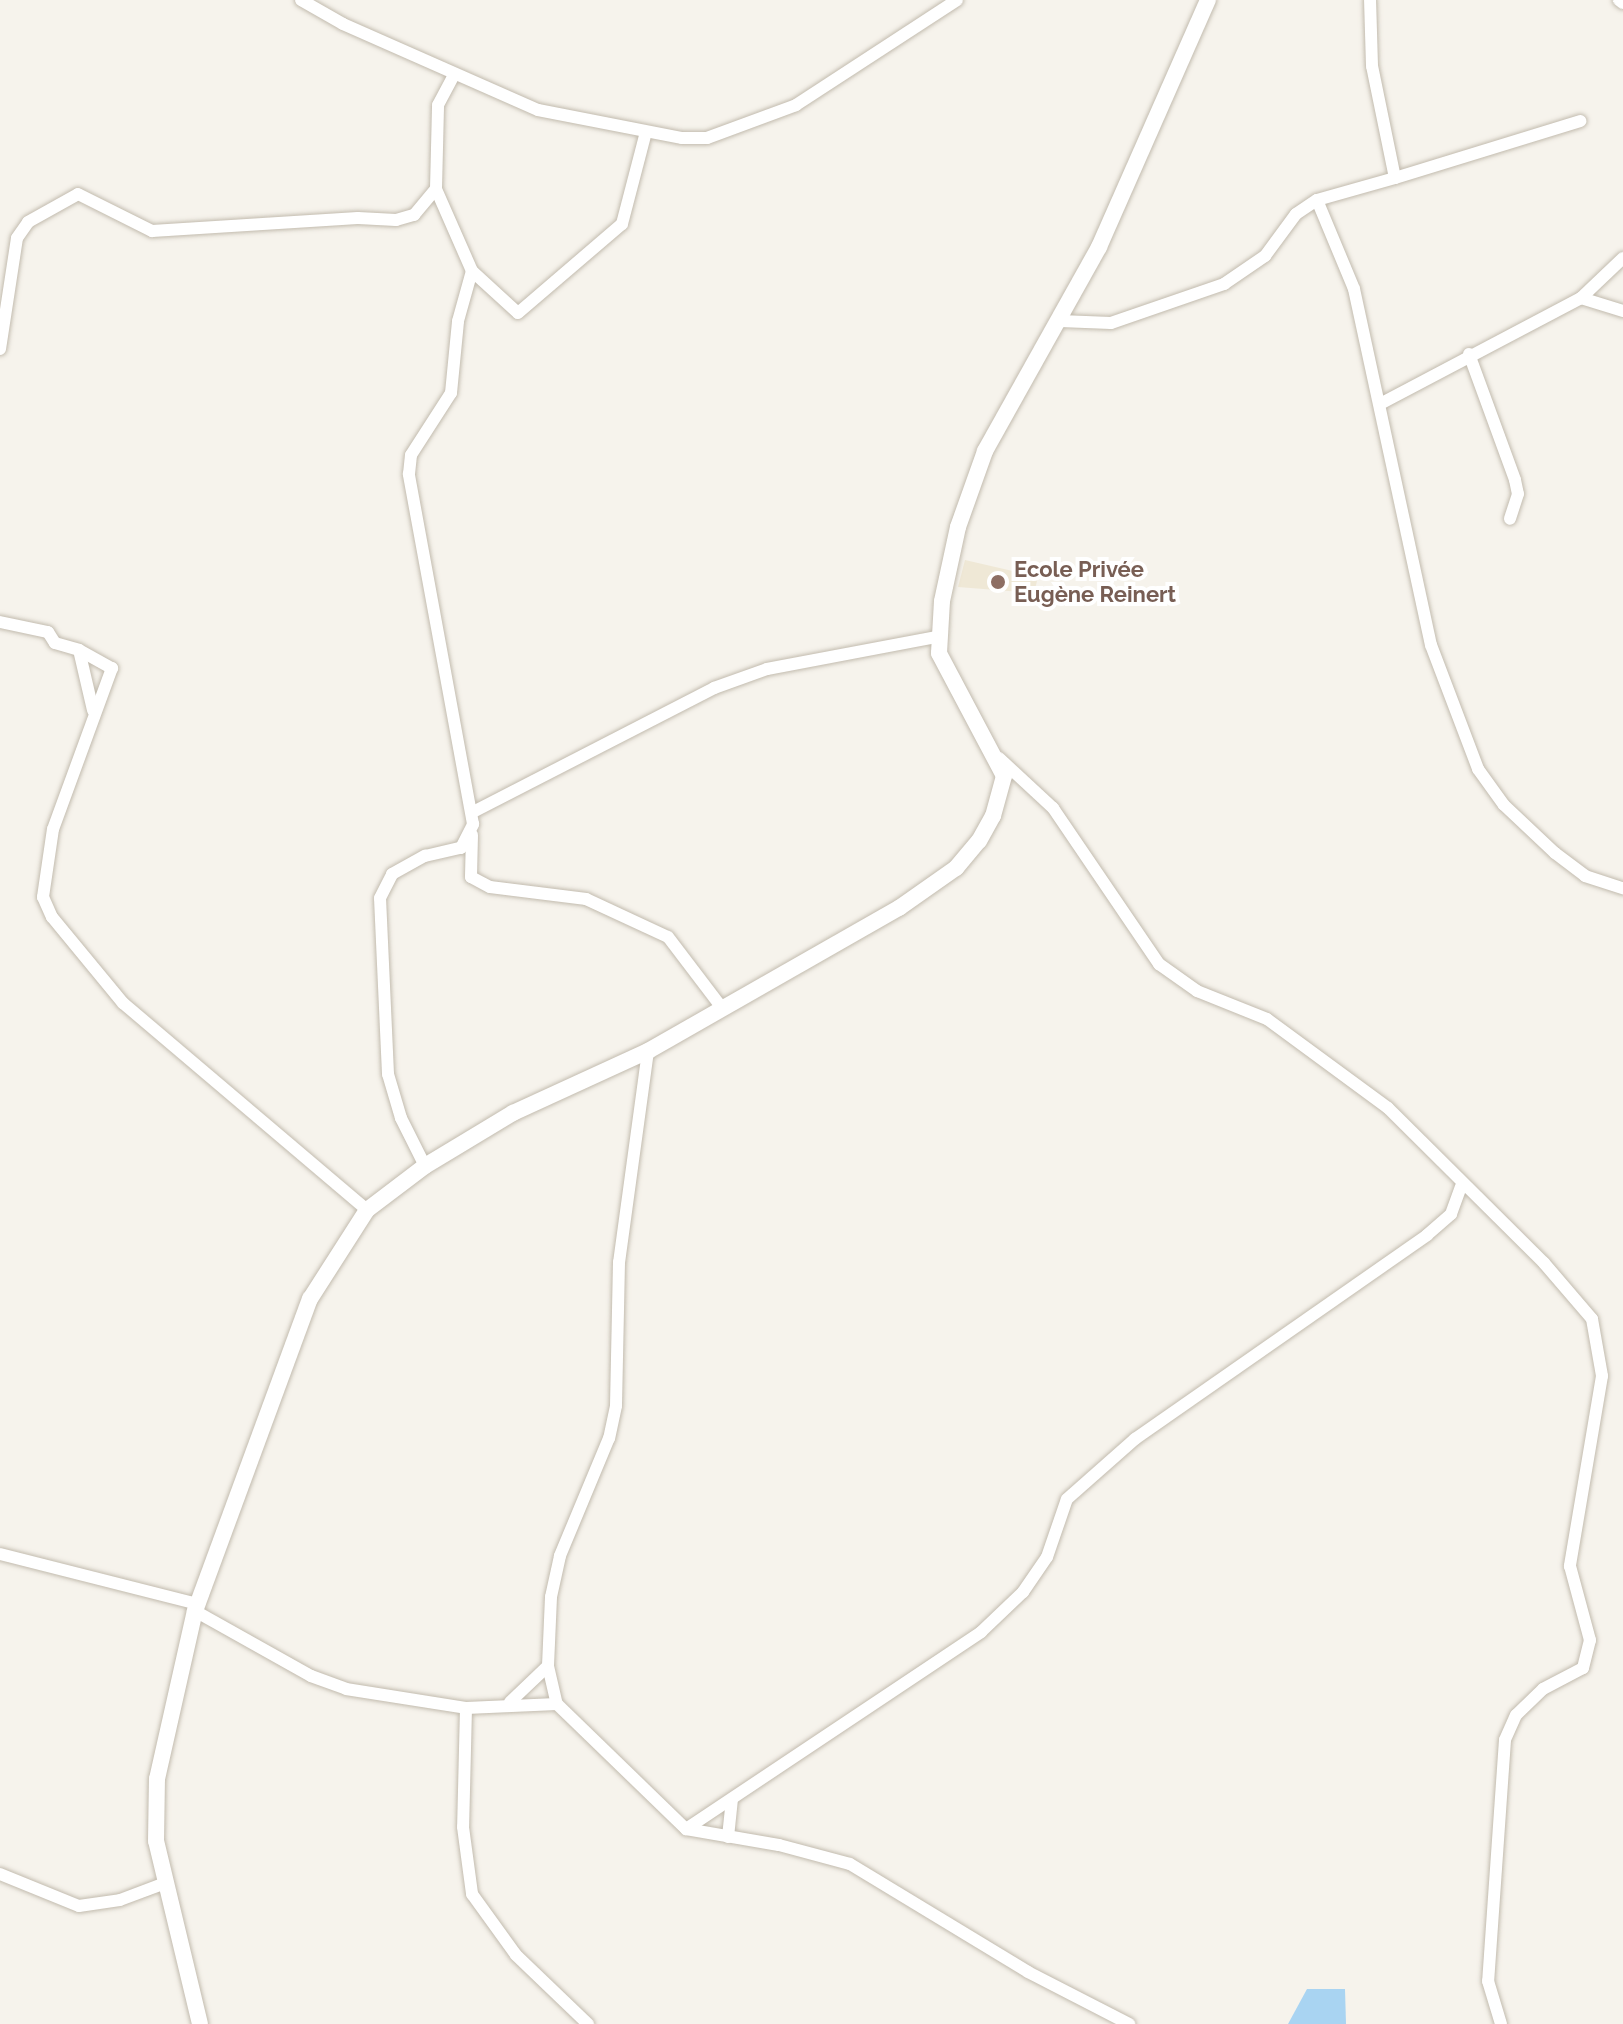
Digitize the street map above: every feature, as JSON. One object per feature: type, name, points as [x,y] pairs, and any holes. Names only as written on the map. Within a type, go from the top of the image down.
[{"type":"street","points":[[301,0],[454,75],[538,110],[646,132],[707,138],[768,119],[862,66],[957,0]]},
{"type":"street","points":[[1208,0],[1123,197],[1060,321],[998,424],[969,487],[937,637],[952,686],[999,758],[1053,808],[1159,964],[1197,991],[1267,1019],[1388,1108],[1461,1187],[1582,1302],[1600,1344],[1602,1376],[1570,1566],[1590,1640],[1583,1668],[1543,1689],[1516,1715],[1505,1740],[1488,1981],[1501,2024]]},
{"type":"street","points":[[1370,0],[1372,66],[1395,178]]},
{"type":"street","points":[[454,75],[438,105],[436,189],[472,271],[518,313],[622,224],[646,132]]},
{"type":"street","points":[[1060,321],[1111,323],[1224,284],[1265,256],[1296,214],[1317,200],[1580,121]]},
{"type":"street","points":[[0,349],[17,238],[28,222],[78,194],[152,231],[344,218],[396,220],[414,215],[436,189]]},
{"type":"street","points":[[1317,200],[1354,289],[1431,645],[1478,769],[1504,805],[1555,853],[1585,876],[1623,888]]},
{"type":"street","points":[[1380,404],[1469,354],[1581,298],[1623,258]]},
{"type":"street","points":[[472,271],[458,321],[451,393],[411,455],[409,474],[473,812],[471,877],[490,887],[586,899],[668,937],[722,1008]]},
{"type":"street","points":[[1581,298],[1623,311]]},
{"type":"street","points":[[1469,354],[1515,480],[1518,494],[1510,519]]},
{"type":"street","points":[[0,622],[48,632],[55,643],[79,650],[112,668],[93,713],[45,863],[43,897],[52,917],[123,1003],[367,1210]]},
{"type":"street","points":[[473,812],[714,688],[767,669],[937,637]]},
{"type":"street","points":[[79,650],[89,677],[93,713]]},
{"type":"street","points":[[200,2024],[183,1937],[165,1883],[154,1804],[172,1695],[197,1608],[294,1338],[327,1270],[367,1210],[425,1166],[513,1113],[648,1051],[899,908],[956,868],[993,816],[1004,776],[999,758]]},
{"type":"street","points":[[425,1166],[401,1118],[388,1074],[380,898],[392,874],[425,856],[461,848],[472,834]]},
{"type":"street","points":[[648,1051],[619,1262],[616,1406],[609,1438],[560,1556],[551,1597],[548,1666],[557,1704],[663,1812],[686,1829],[850,1864],[1028,1972],[1129,2024]]},
{"type":"street","points":[[686,1829],[981,1632],[1023,1592],[1047,1557],[1067,1499],[1135,1439],[1427,1235],[1451,1214],[1461,1187]]},
{"type":"street","points":[[0,1554],[197,1608],[311,1676],[346,1689],[466,1708],[510,1702],[557,1704]]},
{"type":"street","points":[[510,1702],[548,1666]]},
{"type":"street","points":[[466,1708],[463,1827],[472,1894],[516,1955],[588,2024]]},
{"type":"street","points":[[728,1837],[732,1800]]},
{"type":"street","points":[[0,1874],[79,1906],[120,1900],[165,1883]]},
{"type":"shaded area","name":"Ecole Privée Eugène Reinert","points":[[965,560],[1038,577],[1034,593],[958,587]]},
{"type":"water","points":[[1307,1989],[1345,1989],[1346,2024],[1288,2024]]},
{"type":"place","name":"Ecole Privée Eugène Reinert","points":[[998,582]]}]
